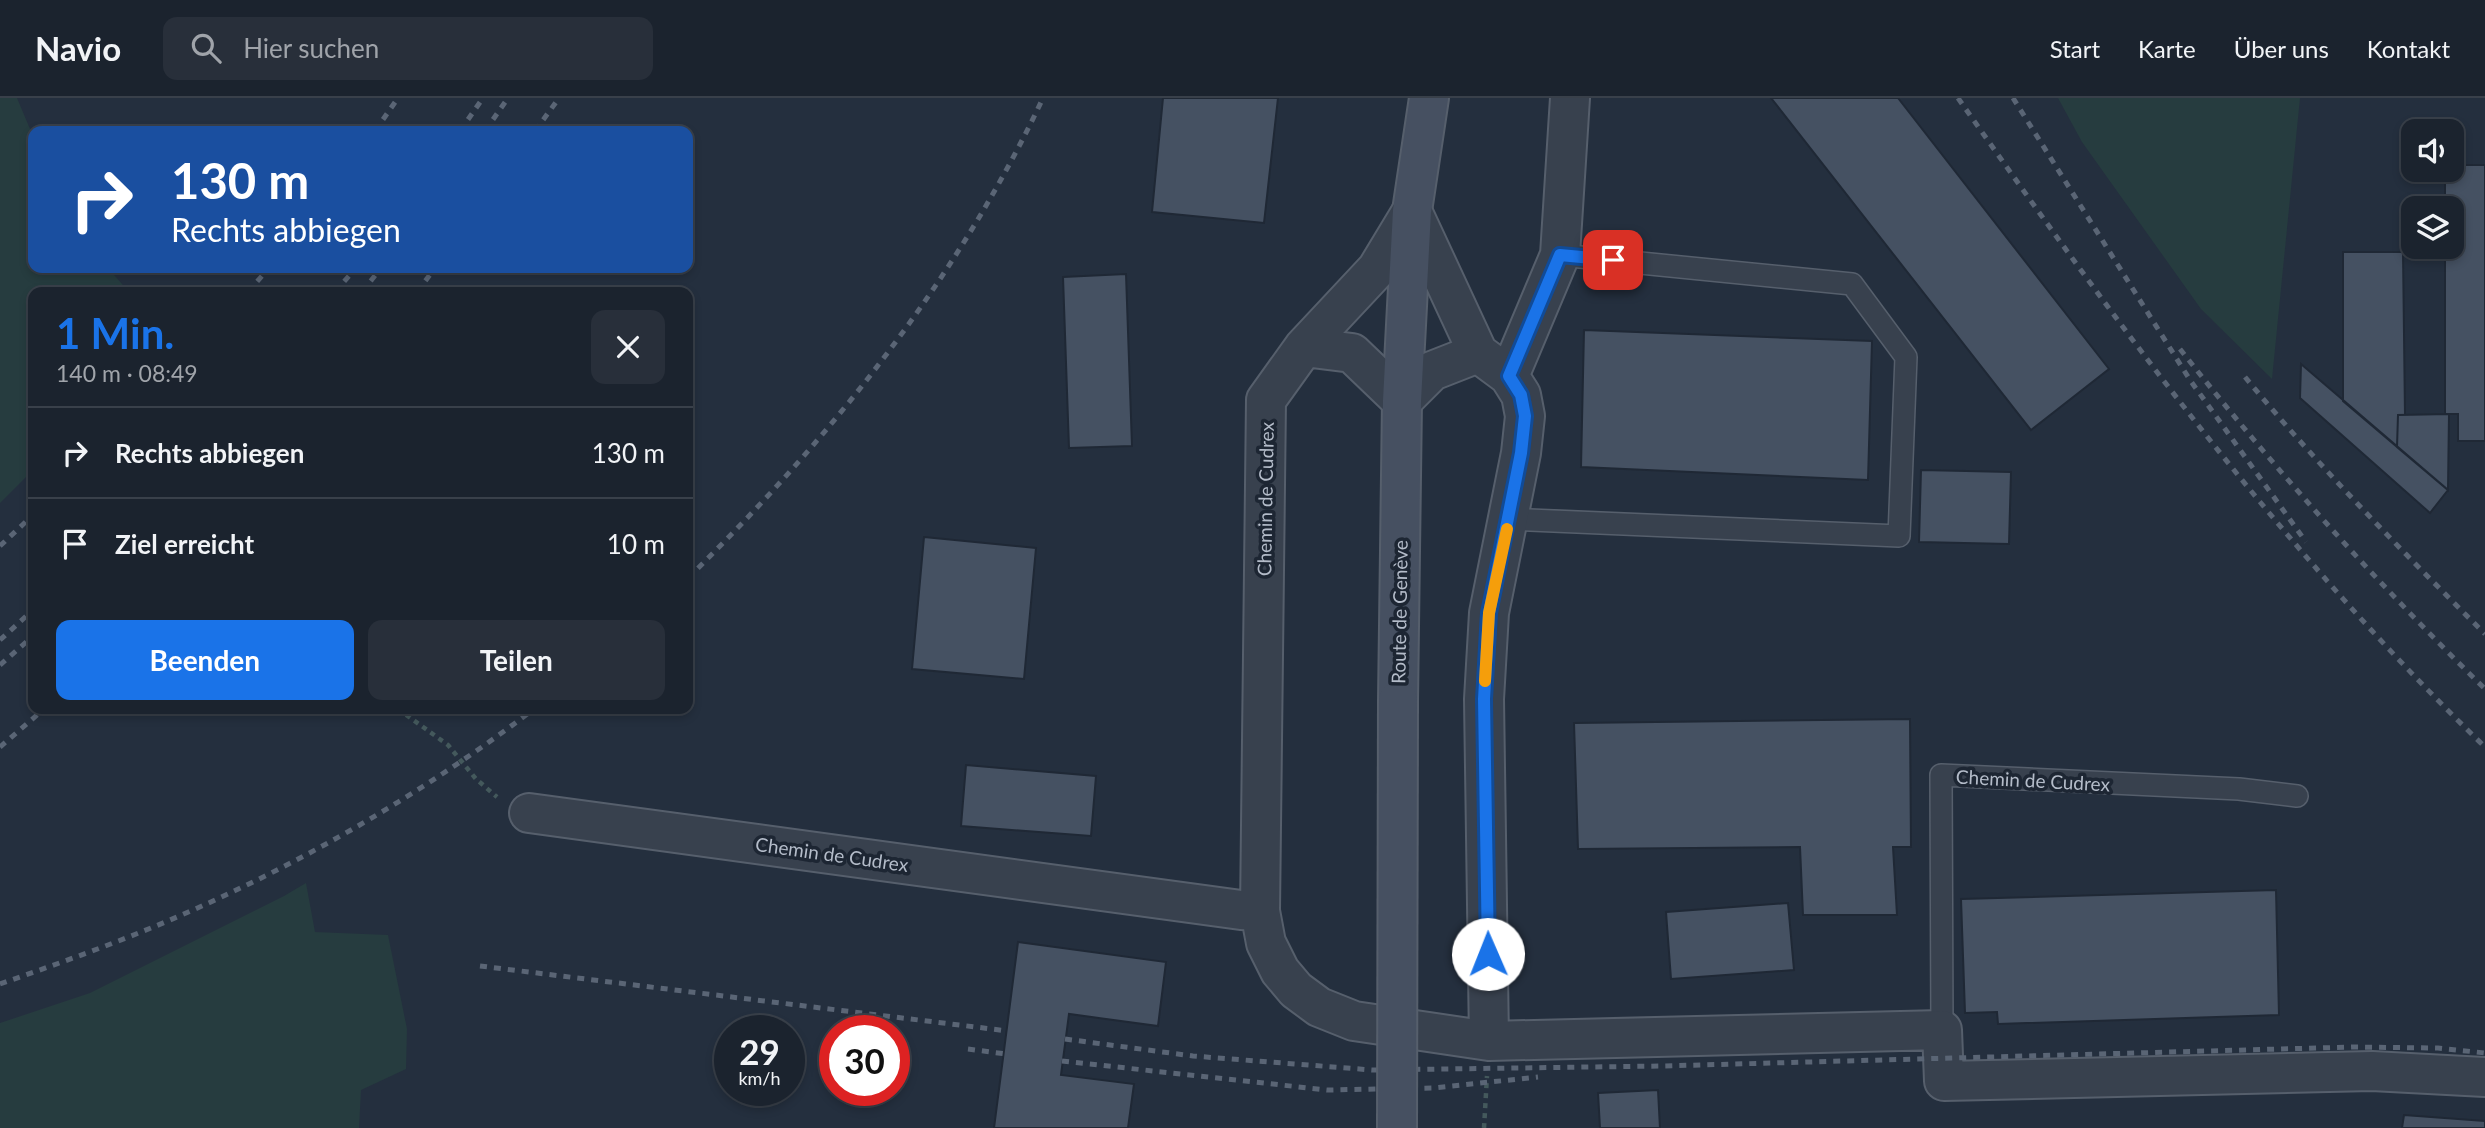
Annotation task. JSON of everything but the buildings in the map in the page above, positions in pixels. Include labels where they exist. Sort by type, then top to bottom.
[{"type":"main road","name":"Route de Genève","points":[[1397,1128],[1402,401],[1412,211],[1429,98]]},
{"type":"street","points":[[1509,376],[1560,255],[1570,98]]},
{"type":"street","name":"Chemin de Cudrex","points":[[1412,211],[1377,269],[1304,347],[1266,400],[1260,911],[1266,943],[1280,971],[1296,990],[1319,1007],[1354,1021],[1489,1041],[1942,1030],[1944,1081],[2372,1071],[2485,1077]]},
{"type":"street","points":[[1412,211],[1478,353],[1509,376],[1521,395],[1525,416],[1509,519],[1489,613],[1484,699],[1489,1041]]},
{"type":"street","points":[[1304,347],[1352,353],[1402,401],[1432,371],[1478,353]]},
{"type":"street","name":"Chemin de Cudrex","points":[[529,813],[1260,911]]},
{"type":"lane","points":[[1509,519],[1899,536],[1906,357],[1852,284],[1560,255]]},
{"type":"lane","name":"Chemin de Cudrex","points":[[1942,1030],[1941,775],[2239,789],[2297,796]]},
{"type":"path","points":[[405,714],[448,745],[476,779]]},
{"type":"path","points":[[1484,1128],[1489,1041]]},
{"type":"green space","points":[[0,98],[17,98],[29,126],[28,273],[112,273],[125,287],[28,287],[28,475],[0,503]]},
{"type":"green space","points":[[2058,98],[2300,98],[2272,379],[2201,309],[2082,142]]},
{"type":"green space","points":[[306,883],[315,932],[388,935],[407,1029],[406,1069],[361,1090],[359,1128],[0,1128],[0,1023],[90,993]]},
{"type":"railway","points":[[378,126],[398,98]]},
{"type":"railway","points":[[463,126],[483,98]]},
{"type":"railway","points":[[488,126],[508,98]]},
{"type":"railway","points":[[539,126],[559,98]]},
{"type":"railway","points":[[693,573],[792,470],[887,354],[931,293],[971,230],[1009,165],[1043,98]]},
{"type":"railway","points":[[1958,98],[2142,352],[2272,517],[2411,673],[2485,747]]},
{"type":"railway","points":[[2013,98],[2190,380],[2306,542]]},
{"type":"railway","points":[[252,287],[265,273]]},
{"type":"railway","points":[[339,287],[352,273]]},
{"type":"railway","points":[[366,287],[377,273]]},
{"type":"railway","points":[[421,287],[431,273]]},
{"type":"railway","points":[[2180,349],[2252,438],[2327,524],[2485,689]]},
{"type":"railway","points":[[2245,377],[2332,476],[2485,634]]},
{"type":"railway","points":[[0,546],[28,520]]},
{"type":"railway","points":[[0,640],[28,615]]},
{"type":"railway","points":[[0,665],[28,640]]},
{"type":"railway","points":[[0,747],[38,714]]},
{"type":"railway","points":[[0,984],[149,929],[266,876],[404,799],[527,714]]},
{"type":"railway","points":[[480,966],[1008,1031]]},
{"type":"railway","points":[[1065,1039],[1193,1056],[1372,1070],[1663,1066],[2353,1047],[2438,1048],[2485,1053]]},
{"type":"railway","points":[[968,1049],[1006,1054]]},
{"type":"railway","points":[[1062,1061],[1327,1090],[1433,1088],[1538,1077]]},
{"type":"slow traffic","points":[[1485,681],[1489,613],[1507,529]]},
{"type":"route","points":[[1488,954],[1484,699],[1489,613],[1509,519],[1525,416],[1521,395],[1509,376],[1560,255],[1613,260]]}]
